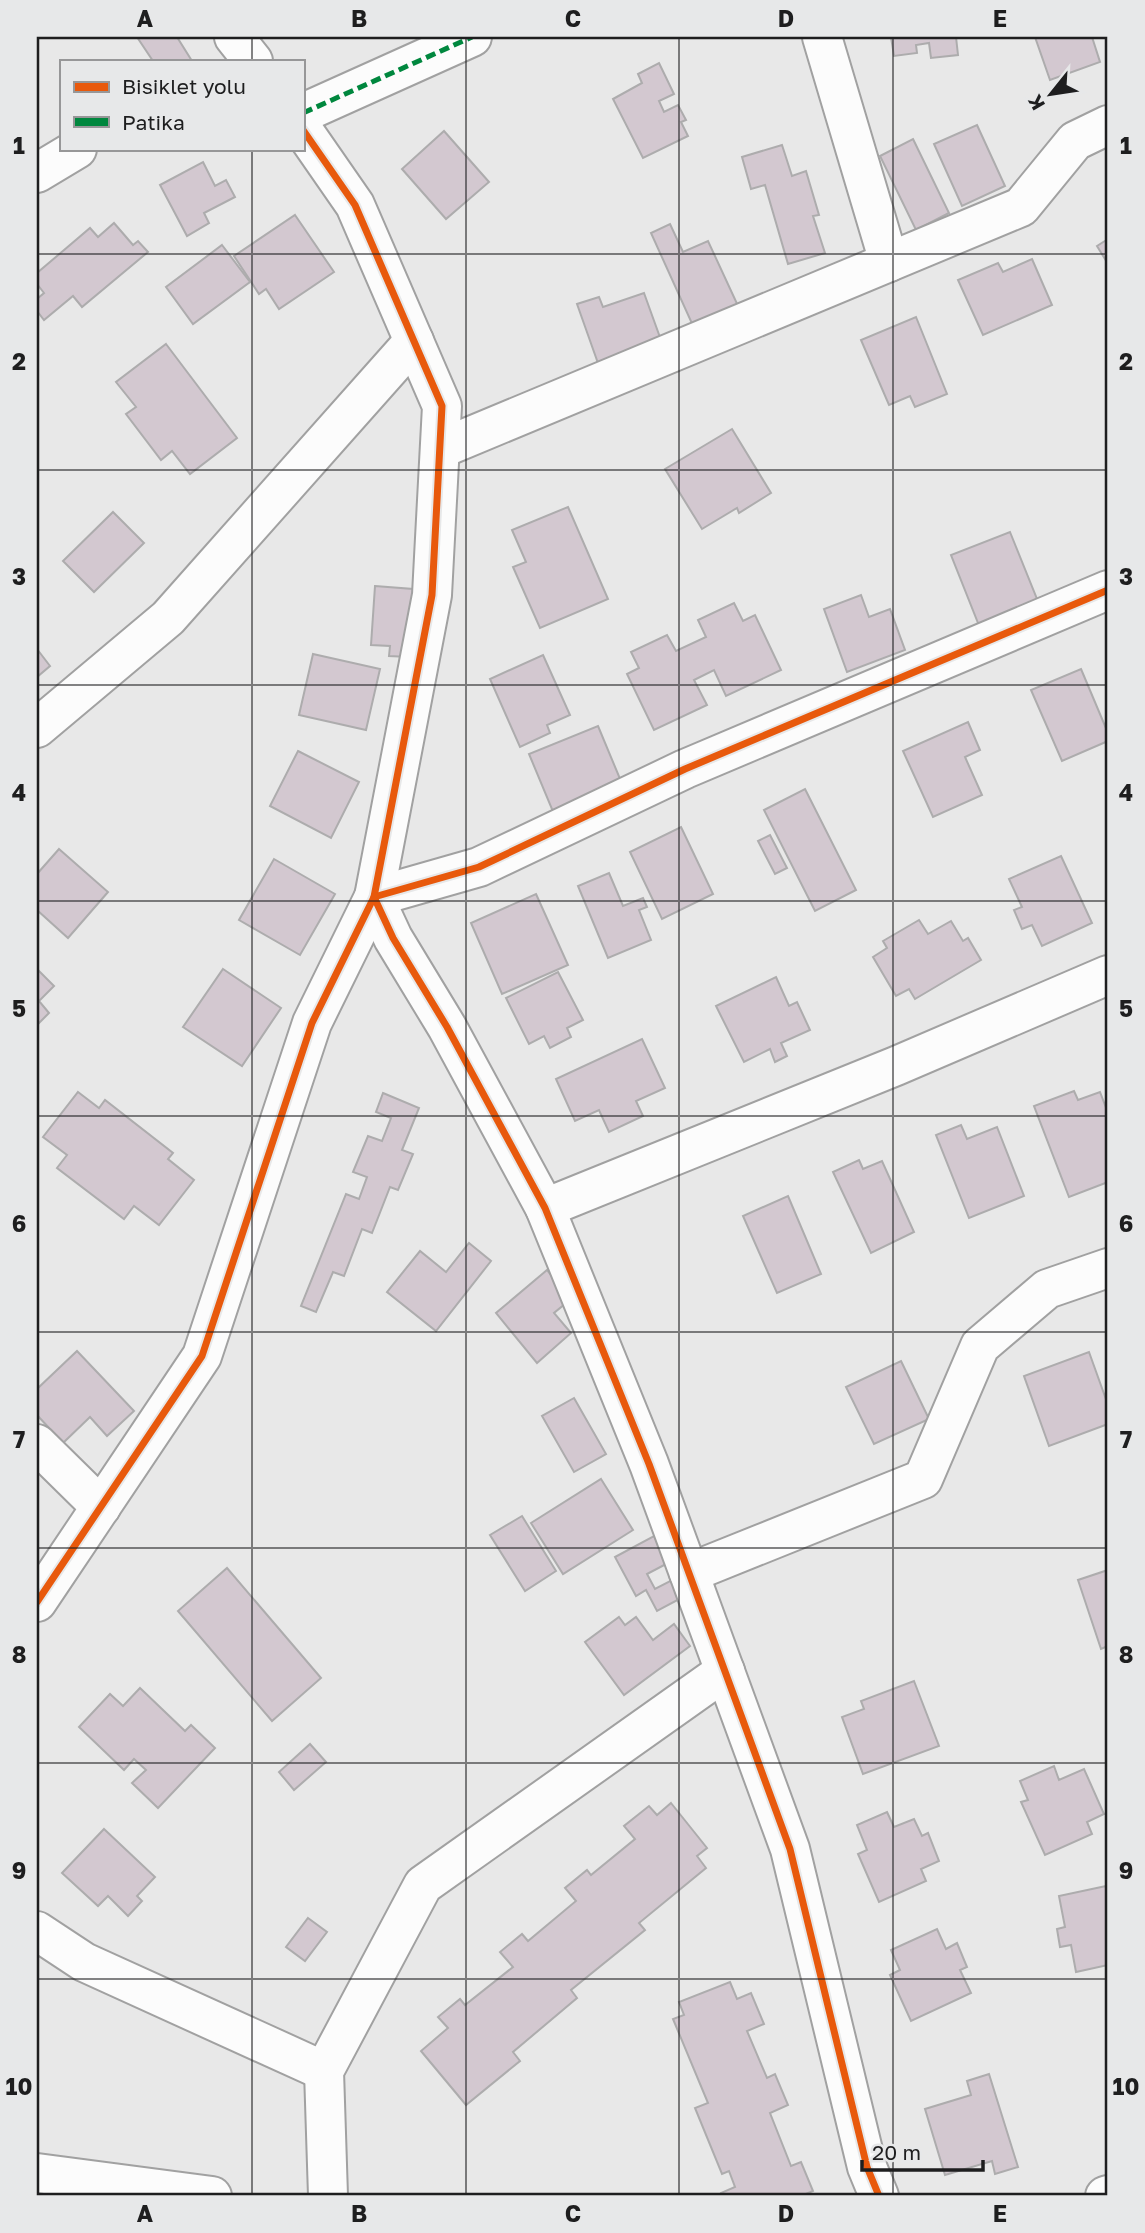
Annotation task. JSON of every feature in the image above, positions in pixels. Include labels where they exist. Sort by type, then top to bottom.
[{"type":"street","points":[[304,113],[472,37]]},
{"type":"street","points":[[822,37],[889,262]]},
{"type":"street","points":[[440,449],[1021,207],[1075,141],[1108,125]]},
{"type":"street","points":[[37,1602],[202,1356],[312,1023],[374,897],[432,595],[442,406],[355,205],[304,131]]},
{"type":"street","points":[[37,173],[75,150]]},
{"type":"street","points":[[37,728],[169,618],[414,341]]},
{"type":"street","points":[[374,897],[479,867],[685,769],[1108,590]]},
{"type":"street","points":[[374,897],[393,938],[447,1027],[545,1208],[644,1451],[790,1849],[867,2167],[879,2196]]},
{"type":"street","points":[[545,1208],[896,1066],[1108,975]]},
{"type":"street","points":[[689,1573],[923,1479],[980,1346],[1047,1289],[1108,1269]]},
{"type":"street","points":[[37,1444],[101,1507]]},
{"type":"street","points":[[328,2196],[324,2071],[423,1885],[725,1671]]},
{"type":"street","points":[[37,1931],[84,1962],[324,2071]]},
{"type":"street","points":[[37,2173],[212,2196]]},
{"type":"building","points":[[137,37],[177,37],[191,60],[152,60]]},
{"type":"building","points":[[891,37],[956,37],[958,55],[931,58],[929,43],[916,45],[917,53],[894,56]]},
{"type":"building","points":[[1035,37],[1092,37],[1100,62],[1050,80]]},
{"type":"building","points":[[659,63],[674,94],[659,101],[664,112],[678,105],[686,120],[681,122],[688,136],[643,158],[613,99],[642,83],[638,74]]},
{"type":"building","points":[[977,125],[1005,186],[962,206],[934,144]]},
{"type":"building","points":[[444,131],[489,182],[446,219],[402,169]]},
{"type":"building","points":[[913,139],[949,213],[916,230],[880,156]]},
{"type":"building","points":[[782,145],[792,176],[806,171],[819,215],[813,216],[825,253],[788,264],[765,185],[751,189],[742,157]]},
{"type":"building","points":[[203,162],[215,186],[226,180],[235,197],[204,213],[209,223],[187,236],[160,185]]},
{"type":"building","points":[[295,215],[334,272],[279,309],[266,289],[259,294],[234,256]]},
{"type":"building","points":[[114,223],[133,245],[138,241],[148,252],[82,307],[73,296],[44,320],[37,311],[37,299],[44,293],[37,284],[37,273],[90,228],[98,237]]},
{"type":"building","points":[[670,224],[683,252],[708,241],[739,308],[694,328],[651,233]]},
{"type":"building","points":[[1108,239],[1108,264],[1097,246]]},
{"type":"building","points":[[222,245],[250,282],[193,324],[166,287]]},
{"type":"building","points":[[1032,259],[1052,305],[983,335],[958,280],[998,263],[1003,272]]},
{"type":"building","points":[[644,293],[662,343],[599,366],[577,304],[599,297],[603,307]]},
{"type":"building","points":[[916,317],[947,394],[915,407],[910,396],[889,405],[861,340]]},
{"type":"building","points":[[166,344],[237,438],[190,474],[172,451],[161,460],[126,414],[136,407],[116,382]]},
{"type":"building","points":[[732,429],[771,493],[739,513],[737,508],[702,529],[665,469]]},
{"type":"building","points":[[568,507],[608,599],[540,628],[513,567],[526,562],[512,530]]},
{"type":"building","points":[[113,512],[144,543],[94,592],[63,561]]},
{"type":"building","points":[[1010,532],[1039,604],[980,628],[951,555]]},
{"type":"building","points":[[375,586],[413,589],[409,657],[389,656],[390,646],[371,645]]},
{"type":"building","points":[[861,595],[869,617],[890,609],[905,650],[847,672],[824,609]]},
{"type":"building","points":[[734,603],[743,621],[755,615],[781,670],[726,696],[714,670],[694,680],[707,705],[654,730],[627,674],[639,668],[631,652],[667,635],[676,651],[706,637],[698,620]]},
{"type":"building","points":[[37,649],[50,666],[37,677]]},
{"type":"building","points":[[313,654],[380,669],[366,730],[299,715]]},
{"type":"building","points":[[543,655],[570,715],[547,725],[550,733],[520,747],[490,679]]},
{"type":"building","points":[[1081,669],[1108,733],[1108,741],[1062,761],[1031,690]]},
{"type":"building","points":[[968,722],[980,750],[965,757],[982,795],[933,817],[903,751]]},
{"type":"building","points":[[598,726],[623,786],[554,814],[529,754]]},
{"type":"building","points":[[298,751],[359,782],[331,838],[270,806]]},
{"type":"building","points":[[805,789],[856,890],[815,911],[764,810]]},
{"type":"building","points":[[681,827],[713,894],[662,919],[630,852]]},
{"type":"building","points":[[770,835],[787,868],[775,874],[758,841]]},
{"type":"building","points":[[59,849],[108,892],[68,938],[37,910],[37,874]]},
{"type":"building","points":[[1061,856],[1092,923],[1042,946],[1032,925],[1022,929],[1014,910],[1022,907],[1009,879]]},
{"type":"building","points":[[274,859],[335,894],[300,955],[239,920]]},
{"type":"building","points":[[609,873],[623,906],[643,898],[647,907],[639,910],[651,940],[608,958],[578,886]]},
{"type":"building","points":[[536,894],[568,965],[502,994],[471,923]]},
{"type":"building","points":[[919,920],[928,934],[951,921],[963,941],[968,938],[981,960],[915,999],[909,989],[896,996],[873,957],[887,948],[883,941]]},
{"type":"building","points":[[37,969],[54,986],[39,1001],[49,1013],[37,1025]]},
{"type":"building","points":[[223,969],[281,1008],[242,1066],[183,1027]]},
{"type":"building","points":[[558,972],[583,1020],[567,1028],[571,1037],[550,1048],[544,1036],[529,1044],[506,998]]},
{"type":"building","points":[[776,977],[789,1006],[797,1002],[810,1030],[781,1043],[787,1056],[775,1062],[770,1049],[744,1062],[716,1006]]},
{"type":"building","points":[[642,1039],[665,1088],[636,1101],[643,1116],[609,1132],[599,1110],[575,1121],[556,1079]]},
{"type":"building","points":[[1074,1091],[1078,1100],[1100,1092],[1108,1113],[1108,1182],[1069,1197],[1034,1106]]},
{"type":"building","points":[[78,1092],[99,1108],[105,1100],[173,1153],[168,1159],[194,1180],[159,1225],[134,1206],[124,1219],[57,1168],[67,1155],[43,1137]]},
{"type":"building","points":[[383,1093],[419,1108],[402,1150],[413,1154],[398,1190],[390,1187],[372,1233],[362,1229],[344,1276],[333,1272],[316,1312],[301,1306],[346,1194],[359,1199],[367,1177],[353,1172],[368,1136],[382,1141],[391,1118],[376,1112]]},
{"type":"building","points":[[961,1125],[967,1139],[997,1127],[1024,1196],[969,1218],[936,1135]]},
{"type":"building","points":[[859,1160],[863,1169],[882,1161],[914,1232],[871,1253],[833,1172]]},
{"type":"building","points":[[788,1196],[821,1274],[777,1293],[743,1216]]},
{"type":"building","points":[[469,1243],[491,1261],[436,1331],[387,1292],[420,1251],[446,1272]]},
{"type":"building","points":[[547,1270],[571,1299],[554,1313],[571,1333],[537,1363],[496,1313]]},
{"type":"building","points":[[77,1351],[134,1411],[107,1436],[90,1417],[63,1443],[37,1415],[37,1389]]},
{"type":"building","points":[[1089,1352],[1108,1405],[1108,1424],[1049,1446],[1024,1376]]},
{"type":"building","points":[[901,1361],[929,1419],[874,1444],[846,1387]]},
{"type":"building","points":[[574,1398],[606,1454],[574,1472],[542,1416]]},
{"type":"building","points":[[601,1479],[633,1530],[563,1574],[531,1523]]},
{"type":"building","points":[[522,1516],[556,1571],[525,1591],[490,1535]]},
{"type":"building","points":[[654,1536],[668,1563],[647,1574],[655,1589],[676,1578],[685,1596],[657,1611],[646,1590],[636,1596],[615,1557]]},
{"type":"building","points":[[227,1568],[321,1678],[272,1721],[178,1611]]},
{"type":"building","points":[[1108,1570],[1108,1646],[1101,1649],[1078,1580]]},
{"type":"building","points":[[619,1617],[625,1625],[636,1617],[653,1640],[674,1624],[690,1646],[624,1695],[585,1642]]},
{"type":"building","points":[[914,1681],[939,1746],[863,1774],[842,1717],[864,1709],[861,1701]]},
{"type":"building","points":[[140,1688],[185,1731],[191,1725],[215,1748],[158,1808],[132,1783],[146,1770],[134,1759],[124,1770],[79,1727],[110,1694],[123,1706]]},
{"type":"building","points":[[310,1744],[326,1762],[294,1790],[279,1772]]},
{"type":"building","points":[[1054,1766],[1059,1780],[1084,1769],[1104,1814],[1087,1822],[1092,1834],[1045,1855],[1021,1802],[1028,1800],[1020,1781]]},
{"type":"building","points":[[671,1803],[707,1848],[697,1856],[706,1868],[639,1923],[645,1930],[571,1990],[577,1998],[513,2052],[520,2061],[466,2105],[421,2051],[448,2028],[438,2017],[460,1999],[465,2005],[513,1967],[500,1952],[522,1934],[528,1941],[576,1901],[565,1888],[587,1870],[591,1875],[635,1839],[624,1826],[649,1806],[657,1815]]},
{"type":"building","points":[[887,1812],[894,1827],[914,1819],[922,1836],[928,1833],[939,1861],[921,1869],[926,1881],[879,1902],[858,1854],[867,1850],[857,1825]]},
{"type":"building","points":[[104,1829],[155,1877],[137,1896],[142,1901],[128,1916],[108,1896],[98,1906],[62,1873]]},
{"type":"building","points":[[1106,1886],[1108,1965],[1076,1972],[1071,1945],[1060,1947],[1057,1929],[1065,1927],[1059,1896]]},
{"type":"building","points":[[308,1918],[327,1932],[305,1961],[286,1947]]},
{"type":"building","points":[[937,1929],[946,1949],[957,1943],[967,1967],[960,1970],[971,1993],[911,2021],[890,1975],[900,1970],[891,1950]]},
{"type":"building","points":[[730,1982],[737,1999],[751,1993],[764,2024],[747,2031],[767,2078],[775,2074],[788,2105],[770,2113],[791,2166],[801,2162],[813,2191],[801,2196],[722,2196],[721,2193],[735,2187],[729,2171],[722,2174],[695,2108],[708,2103],[673,2019],[684,2015],[679,2002]]},
{"type":"building","points":[[989,2074],[1018,2167],[995,2174],[992,2161],[945,2175],[925,2109],[971,2095],[967,2081]]},
{"type":"marked path","points":[[304,113],[472,37]]},
{"type":"cycle path","points":[[304,131],[355,205],[442,406],[432,595],[374,897],[393,938],[447,1027],[545,1208],[649,1464],[790,1849],[867,2167],[879,2196]]},
{"type":"cycle path","points":[[37,1602],[202,1356],[312,1023],[374,897],[479,867],[685,769],[1108,590]]}]
